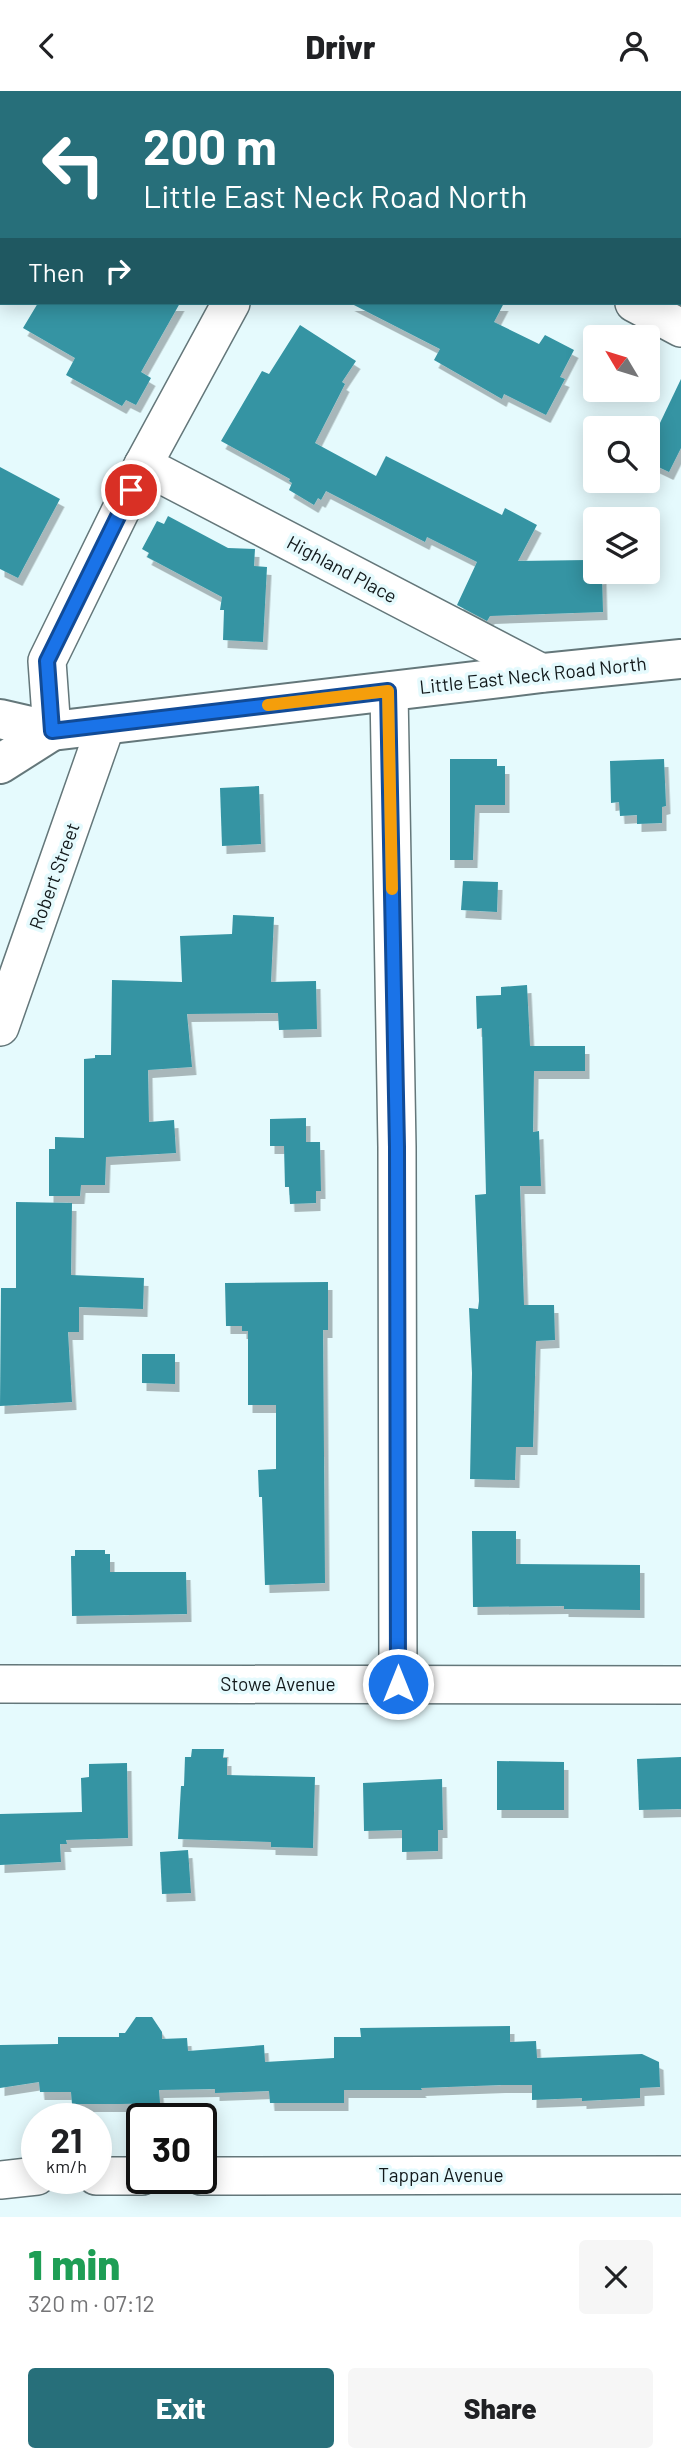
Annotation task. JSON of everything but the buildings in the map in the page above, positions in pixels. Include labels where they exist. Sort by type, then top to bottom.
[{"type":"main road","name":"Little East Neck Road North","points":[[0,719],[52,731],[681,659]]},
{"type":"main road","name":"Little East Neck Road North","points":[[0,764],[52,731]]},
{"type":"street","points":[[52,731],[47,661],[143,465],[229,305]]},
{"type":"street","points":[[638,305],[681,328]]},
{"type":"street","name":"Highland Place","points":[[143,465],[542,673]]},
{"type":"street","points":[[388,691],[397,1161],[398,1684]]},
{"type":"street","name":"Robert Street","points":[[0,1027],[106,725]]},
{"type":"street","name":"Stowe Avenue","points":[[0,1684],[681,1685]]},
{"type":"street","name":"Tappan Avenue","points":[[217,2176],[681,2175]]},
{"type":"street","points":[[0,2180],[21,2178]]},
{"type":"slow traffic","points":[[268,705],[388,691],[392,889]]},
{"type":"route","points":[[131,490],[47,661],[52,731],[388,691],[397,1147],[398,1684]]}]
